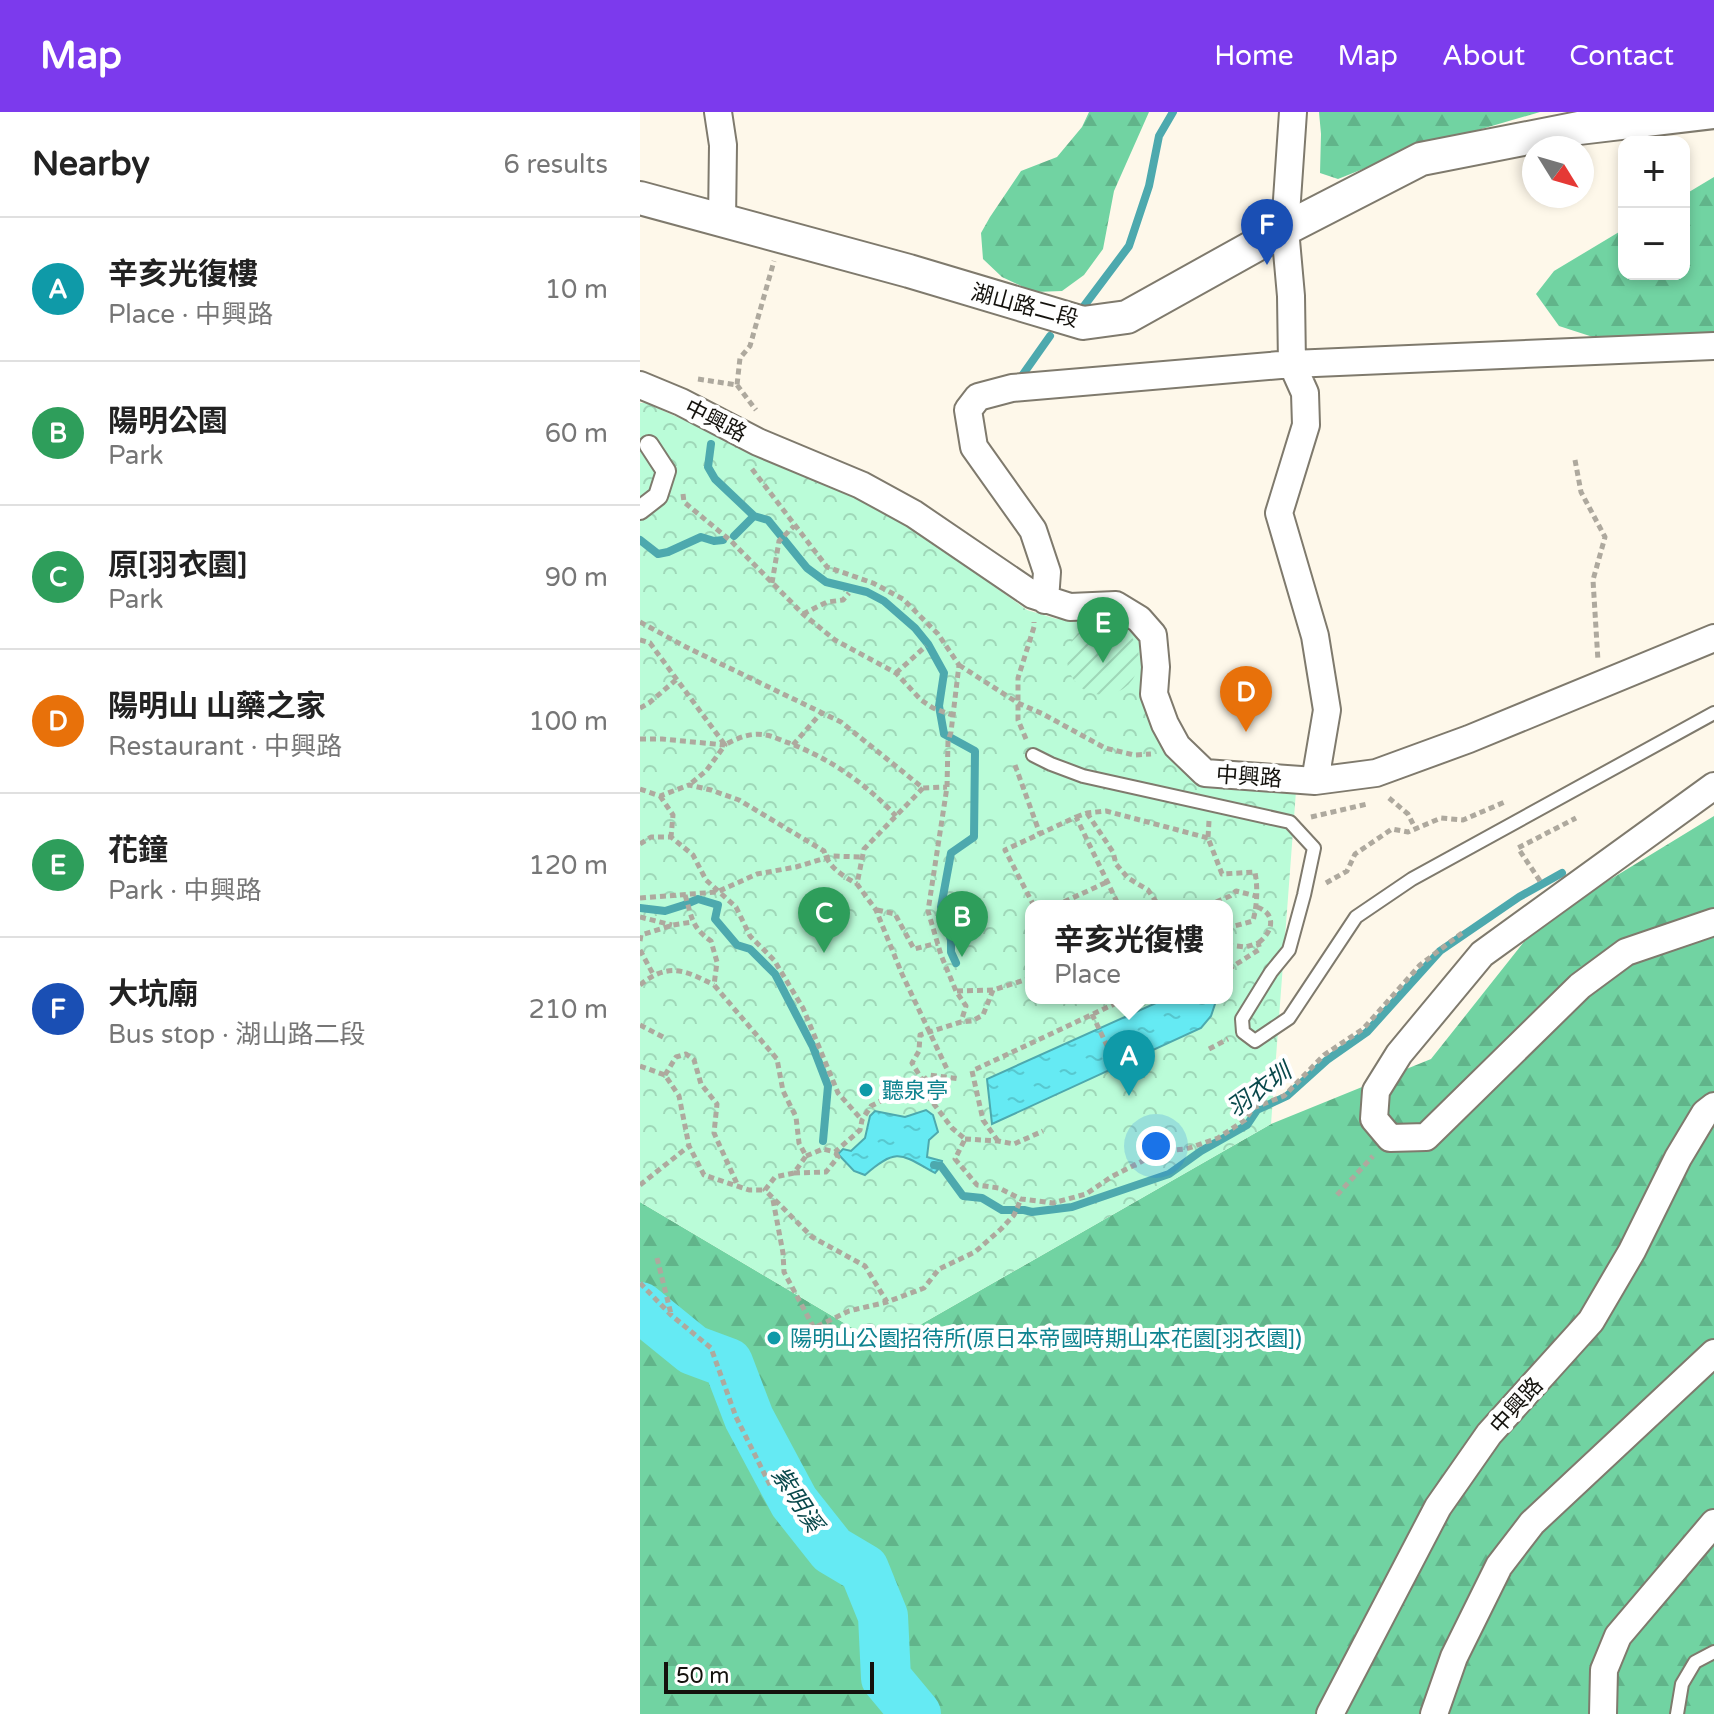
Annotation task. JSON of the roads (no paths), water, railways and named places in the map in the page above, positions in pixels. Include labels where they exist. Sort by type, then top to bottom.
[{"type":"street","points":[[718,112],[723,145],[722,221]]},
{"type":"street","points":[[1293,112],[1285,229],[1291,296],[1292,364],[1305,393],[1306,425],[1279,513],[1315,636],[1327,710],[1315,781]]},
{"type":"street","name":"湖山路二段","points":[[640,198],[909,271],[1083,323],[1127,317],[1285,229],[1421,159],[1579,128],[1714,112]]},
{"type":"street","points":[[1039,606],[1047,572],[1033,530],[974,447],[968,410],[978,397],[1012,388],[1292,364],[1714,346]]},
{"type":"street","name":"中興路","points":[[640,385],[681,402],[758,442],[861,485],[914,514],[1033,595],[1039,606],[1116,605],[1139,619],[1153,635],[1156,667],[1154,694],[1165,724],[1177,746],[1205,773],[1315,781],[1376,773],[1469,739],[1714,638]]},
{"type":"street","points":[[640,510],[658,496],[666,471],[649,445]]},
{"type":"street","points":[[1714,786],[1482,954],[1399,1054],[1376,1091],[1374,1119],[1390,1138],[1426,1137],[1580,986],[1626,952],[1714,922]]},
{"type":"street","name":"中興路","points":[[1330,1714],[1438,1507],[1489,1434],[1591,1321],[1632,1251],[1678,1158],[1705,1113],[1714,1106]]},
{"type":"street","points":[[1434,1714],[1454,1657],[1499,1566],[1532,1523],[1714,1353]]},
{"type":"street","points":[[1603,1714],[1604,1670],[1618,1636],[1714,1523]]},
{"type":"lane","points":[[1033,755],[1083,776],[1290,822],[1314,848],[1289,950],[1271,972],[1242,1019],[1243,1032],[1255,1041],[1289,1018],[1356,917],[1412,879],[1714,713]]},
{"type":"lane","points":[[1677,1714],[1682,1684],[1695,1662],[1714,1652]]},
{"type":"water","points":[[1154,1004],[1215,1004],[1211,1016],[1201,1028],[992,1124],[987,1079]]},
{"type":"water","points":[[926,1110],[933,1115],[938,1132],[929,1140],[927,1157],[942,1161],[935,1173],[899,1156],[885,1160],[865,1175],[854,1171],[838,1154],[843,1149],[851,1151],[865,1138],[870,1116],[875,1111],[905,1117]]},
{"type":"waterway","points":[[1084,306],[1129,246],[1149,186],[1159,136],[1173,112]]},
{"type":"waterway","points":[[1019,380],[1050,336]]},
{"type":"waterway","points":[[711,444],[708,467],[715,479],[754,516],[768,520],[807,568],[826,582],[867,592],[884,601],[915,628],[944,673],[939,706],[944,734],[975,751],[974,837],[951,853],[941,907],[956,963]]},
{"type":"waterway","points":[[734,536],[754,516]]},
{"type":"waterway","points":[[640,540],[658,554],[701,537],[723,540]]},
{"type":"waterway","name":"羽衣圳","points":[[934,1165],[941,1166],[963,1196],[982,1198],[1002,1210],[1032,1212],[1072,1207],[1169,1174],[1201,1151],[1247,1125],[1257,1110],[1287,1096],[1327,1060],[1367,1032],[1440,951],[1519,897],[1562,873]]},
{"type":"waterway","points":[[640,908],[665,911],[698,899],[718,905],[715,919],[737,945],[750,949],[775,974],[813,1047],[828,1086],[823,1141]]},
{"type":"waterway","name":"紫明溪","points":[[640,1307],[693,1350],[728,1363],[749,1418],[794,1502],[832,1550],[864,1569],[883,1616],[886,1678],[916,1714]]},
{"type":"place","name":"大坑廟","points":[[1267,265]]},
{"type":"place","name":"花鐘","points":[[1103,663]]},
{"type":"place","name":"陽明山 山藥之家","points":[[1246,732]]},
{"type":"place","name":"原[羽衣園]","points":[[824,953]]},
{"type":"place","name":"陽明公園","points":[[962,957]]},
{"type":"place","name":"聽泉亭","points":[[866,1090]]},
{"type":"place","name":"辛亥光復樓","points":[[1129,1096]]},
{"type":"place","name":"陽明山公園招待所(原日本帝國時期山本花園[羽衣園])","points":[[774,1338]]}]
